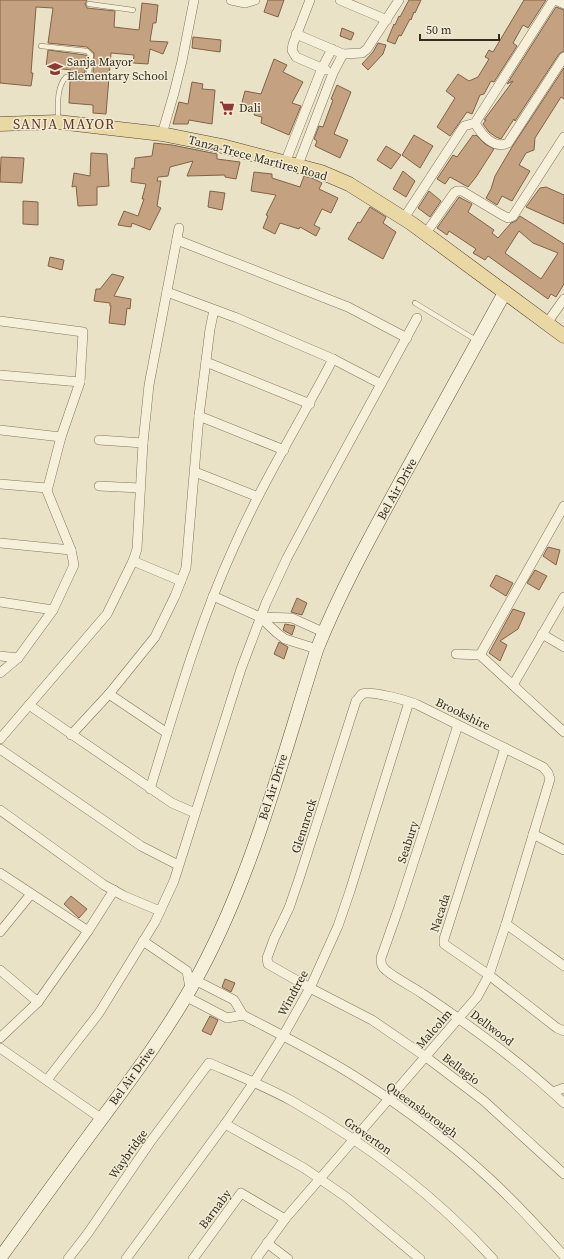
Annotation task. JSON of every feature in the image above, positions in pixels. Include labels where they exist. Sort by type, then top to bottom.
[{"type":"main road","name":"Tanza-Trece Martires Road","points":[[0,124],[58,122],[162,134],[222,146],[321,172],[349,184],[404,218],[564,336]]},
{"type":"street","points":[[162,134],[182,61],[194,0]]},
{"type":"street","points":[[231,0],[245,3],[255,0]]},
{"type":"street","points":[[310,0],[296,34],[292,50],[296,57],[333,73]]},
{"type":"street","points":[[340,0],[387,20]]},
{"type":"street","points":[[296,34],[343,54],[357,54],[367,49],[399,0]]},
{"type":"street","points":[[404,218],[464,126],[475,124],[552,2],[555,0],[564,4]]},
{"type":"street","points":[[292,164],[322,68],[332,49]]},
{"type":"street","points":[[292,164],[343,54]]},
{"type":"street","points":[[475,124],[480,133],[493,143],[504,146],[508,143],[564,57]]},
{"type":"street","points":[[426,233],[454,193],[457,191],[462,191],[508,218],[513,216],[564,137]]},
{"type":"street","points":[[0,739],[107,614],[133,561],[137,549],[143,443],[149,385],[179,228]]},
{"type":"street","points":[[177,240],[348,307],[407,338]]},
{"type":"street","points":[[167,292],[237,318],[333,359],[381,384]]},
{"type":"street","name":"Bel Air Drive","points":[[0,1258],[174,1017],[224,923],[248,865],[316,649],[347,581],[381,516],[505,292]]},
{"type":"street","points":[[547,323],[564,299]]},
{"type":"street","points":[[71,735],[109,694],[155,637],[186,568],[199,416],[210,329],[214,310]]},
{"type":"street","points":[[47,1080],[99,1013],[155,922],[174,881],[260,617],[287,558],[417,318]]},
{"type":"street","points":[[0,321],[83,332],[80,382],[61,437],[46,491],[71,550],[74,565],[54,610],[18,658],[0,673]]},
{"type":"street","points":[[150,789],[202,624],[213,596],[258,497],[310,404],[333,359]]},
{"type":"street","points":[[206,362],[310,404]]},
{"type":"street","points":[[0,376],[80,382]]},
{"type":"street","points":[[199,416],[284,450]]},
{"type":"street","points":[[0,430],[61,437]]},
{"type":"street","points":[[100,440],[143,443]]},
{"type":"street","points":[[195,472],[258,497]]},
{"type":"street","points":[[0,484],[47,488]]},
{"type":"street","points":[[99,486],[140,488]]},
{"type":"street","points":[[480,655],[564,506]]},
{"type":"street","points":[[0,543],[71,550]]},
{"type":"street","points":[[133,561],[181,581]]},
{"type":"street","points":[[213,596],[260,617],[277,633],[286,639],[316,649]]},
{"type":"street","points":[[513,685],[564,597]]},
{"type":"street","points":[[0,602],[54,610]]},
{"type":"street","points":[[260,617],[292,618],[324,632]]},
{"type":"street","points":[[542,634],[564,647]]},
{"type":"street","points":[[456,654],[480,655],[564,732]]},
{"type":"street","points":[[0,656],[18,658]]},
{"type":"street","name":"Brookshire","points":[[362,695],[369,693],[409,702],[543,767],[548,773]]},
{"type":"street","points":[[109,694],[167,733]]},
{"type":"street","name":"Glennrock","points":[[268,964],[267,958],[274,939],[289,908],[298,883],[356,701],[362,695]]},
{"type":"street","name":"Windtree","points":[[126,1259],[226,1124],[283,1036],[310,988],[338,926],[409,702]]},
{"type":"street","points":[[29,705],[150,789],[172,803],[195,813]]},
{"type":"street","name":"Seabury","points":[[382,966],[381,958],[458,725]]},
{"type":"street","name":"Nacada","points":[[505,748],[444,939],[444,944],[489,975],[557,1028],[564,1031]]},
{"type":"street","points":[[0,749],[141,846],[178,865]]},
{"type":"street","name":"Malcolm","points":[[256,1259],[285,1219],[318,1179],[354,1140],[477,997],[489,975],[506,924],[550,779],[548,773]]},
{"type":"street","points":[[1,813],[104,885],[124,896],[160,911]]},
{"type":"street","points":[[533,834],[564,850]]},
{"type":"street","points":[[0,873],[88,931]]},
{"type":"street","points":[[0,1038],[38,1002],[88,931],[114,890]]},
{"type":"street","points":[[0,932],[31,894]]},
{"type":"street","points":[[506,924],[564,966]]},
{"type":"street","points":[[143,941],[187,971],[190,988],[226,1018],[242,1015],[234,1000],[190,988]]},
{"type":"street","name":"Bellagio","points":[[268,964],[310,988],[372,1020],[426,1057],[484,1101],[564,1174]]},
{"type":"street","name":"Dellwood","points":[[382,966],[386,971],[410,985],[459,1018],[516,1062],[553,1092],[564,1103]]},
{"type":"street","points":[[0,970],[38,1002]]},
{"type":"street","name":"Queensborough","points":[[242,1015],[319,1055],[361,1080],[435,1133],[489,1178],[536,1225],[564,1256]]},
{"type":"street","points":[[0,1048],[102,1118]]},
{"type":"street","name":"Groverton","points":[[209,1063],[254,1082],[291,1101],[354,1140],[411,1182],[444,1211],[493,1259]]},
{"type":"street","name":"Waybridge","points":[[68,1259],[151,1141],[209,1063]]},
{"type":"street","points":[[553,1092],[564,1088]]},
{"type":"street","points":[[226,1124],[304,1168],[346,1197],[420,1259]]},
{"type":"street","name":"Barnaby","points":[[193,1259],[241,1193],[285,1219]]},
{"type":"street","points":[[267,1243],[288,1259]]},
{"type":"lane","points":[[114,7],[115,0]]},
{"type":"lane","points":[[89,4],[133,10]]},
{"type":"lane","points":[[41,46],[87,52],[90,55],[89,74],[86,77],[66,77],[63,80],[59,100],[58,122]]},
{"type":"lane","points":[[415,303],[478,341]]},
{"type":"building","points":[[0,0],[87,0],[85,4],[87,8],[115,11],[114,27],[139,30],[142,3],[158,5],[156,23],[153,23],[150,41],[168,42],[163,54],[150,49],[148,64],[133,63],[134,55],[111,53],[106,114],[93,113],[93,105],[69,103],[70,81],[86,81],[89,79],[93,73],[94,53],[87,47],[48,43],[53,8],[36,7],[31,86],[0,83]]},
{"type":"building","points":[[268,0],[284,0],[278,17],[264,12]]},
{"type":"building","points":[[409,0],[421,0],[411,20],[410,19],[401,36],[399,35],[395,44],[387,41],[394,24],[395,25]]},
{"type":"building","points":[[524,0],[546,0],[528,28],[523,25],[513,43],[517,46],[494,82],[491,81],[484,94],[480,95],[472,114],[467,112],[450,136],[437,127],[455,98],[446,91],[458,74],[469,81],[478,77],[489,59],[485,57],[489,50],[493,52]]},
{"type":"building","points":[[556,7],[564,10],[564,51],[559,54],[515,121],[514,119],[501,139],[496,137],[489,132],[483,124],[486,120],[484,120],[513,81],[507,84]]},
{"type":"building","points":[[342,28],[354,33],[351,40],[340,36]]},
{"type":"building","points":[[193,37],[221,40],[220,52],[192,48]]},
{"type":"building","points":[[378,43],[386,45],[383,54],[368,70],[362,64],[373,52]]},
{"type":"building","points":[[48,50],[87,56],[85,72],[71,73],[71,70],[46,67]]},
{"type":"building","points":[[274,59],[287,65],[283,72],[303,82],[292,103],[301,106],[289,135],[261,123],[262,117],[254,115],[256,110],[242,102],[245,91],[261,94]]},
{"type":"building","points":[[564,68],[564,99],[561,97],[535,138],[534,150],[526,153],[519,165],[530,171],[512,201],[502,196],[497,205],[486,198],[491,189],[495,176],[512,147]]},
{"type":"building","points":[[192,82],[203,84],[202,89],[215,90],[212,124],[189,120],[188,124],[173,124],[179,102],[188,104]]},
{"type":"building","points":[[337,85],[351,92],[334,134],[348,140],[340,158],[315,146],[317,141],[314,139],[319,126],[323,127],[333,100],[331,99]]},
{"type":"building","points":[[414,135],[433,146],[420,168],[402,155]]},
{"type":"building","points":[[473,135],[476,135],[485,144],[494,149],[468,187],[450,177],[445,184],[437,179],[453,155],[457,157]]},
{"type":"building","points":[[154,143],[217,154],[217,159],[240,162],[236,179],[225,177],[225,175],[187,176],[193,161],[170,167],[168,176],[158,177],[157,181],[161,181],[157,206],[161,208],[150,230],[132,223],[131,227],[118,225],[124,211],[138,216],[144,199],[142,199],[146,184],[131,182],[132,168],[134,169],[135,158],[152,156]]},
{"type":"building","points":[[386,146],[401,155],[391,169],[377,160]]},
{"type":"building","points":[[91,153],[107,154],[109,186],[97,187],[97,205],[78,206],[76,186],[72,187],[74,173],[90,176]]},
{"type":"building","points":[[1,157],[24,158],[22,183],[0,182]]},
{"type":"building","points":[[403,171],[415,181],[406,197],[393,189]]},
{"type":"building","points":[[254,172],[272,174],[272,178],[300,187],[304,176],[312,178],[322,183],[319,189],[338,198],[331,213],[322,209],[314,225],[320,228],[316,236],[300,227],[299,229],[280,223],[275,234],[263,228],[268,216],[266,215],[276,195],[251,191]]},
{"type":"building","points":[[546,187],[564,195],[564,224],[526,207],[540,188]]},
{"type":"building","points":[[210,191],[225,193],[222,210],[208,207]]},
{"type":"building","points":[[429,191],[441,201],[430,217],[418,208]]},
{"type":"building","points":[[459,197],[472,204],[468,212],[494,230],[492,233],[498,238],[511,223],[516,221],[520,216],[564,244],[564,284],[556,297],[551,294],[548,299],[488,256],[485,260],[473,253],[476,249],[449,231],[447,235],[437,228]],"holes":[[[519,231],[533,243],[558,253],[541,279],[505,253]]]},
{"type":"building","points":[[23,201],[38,202],[38,225],[23,224]]},
{"type":"building","points":[[370,207],[386,217],[383,223],[396,232],[383,259],[348,239],[358,222],[360,223]]},
{"type":"building","points":[[50,257],[64,260],[62,270],[48,266]]},
{"type":"building","points":[[112,274],[124,277],[114,296],[131,299],[130,309],[127,308],[125,325],[109,323],[110,303],[94,301],[96,289],[100,289]]},
{"type":"building","points":[[548,547],[560,550],[556,565],[543,556]]},
{"type":"building","points":[[535,570],[547,576],[539,590],[527,583]]},
{"type":"building","points":[[496,575],[513,583],[506,596],[490,586]]},
{"type":"building","points":[[297,598],[307,603],[302,615],[291,612]]},
{"type":"building","points":[[513,609],[525,613],[518,629],[500,641],[507,645],[500,661],[489,653]]},
{"type":"building","points":[[285,624],[295,626],[292,635],[283,630]]},
{"type":"building","points":[[279,642],[288,647],[284,659],[274,654]]},
{"type":"building","points":[[71,896],[87,909],[79,918],[64,904]]},
{"type":"building","points":[[225,979],[235,983],[231,992],[222,987]]},
{"type":"building","points":[[210,1016],[218,1020],[211,1035],[202,1031]]},
{"type":"place","name":"Sanja Mayor Elementary School","points":[[55,69]]},
{"type":"place","name":"Dali","points":[[227,108]]},
{"type":"district","name":"SANJA MAYOR","points":[[64,124]]}]
